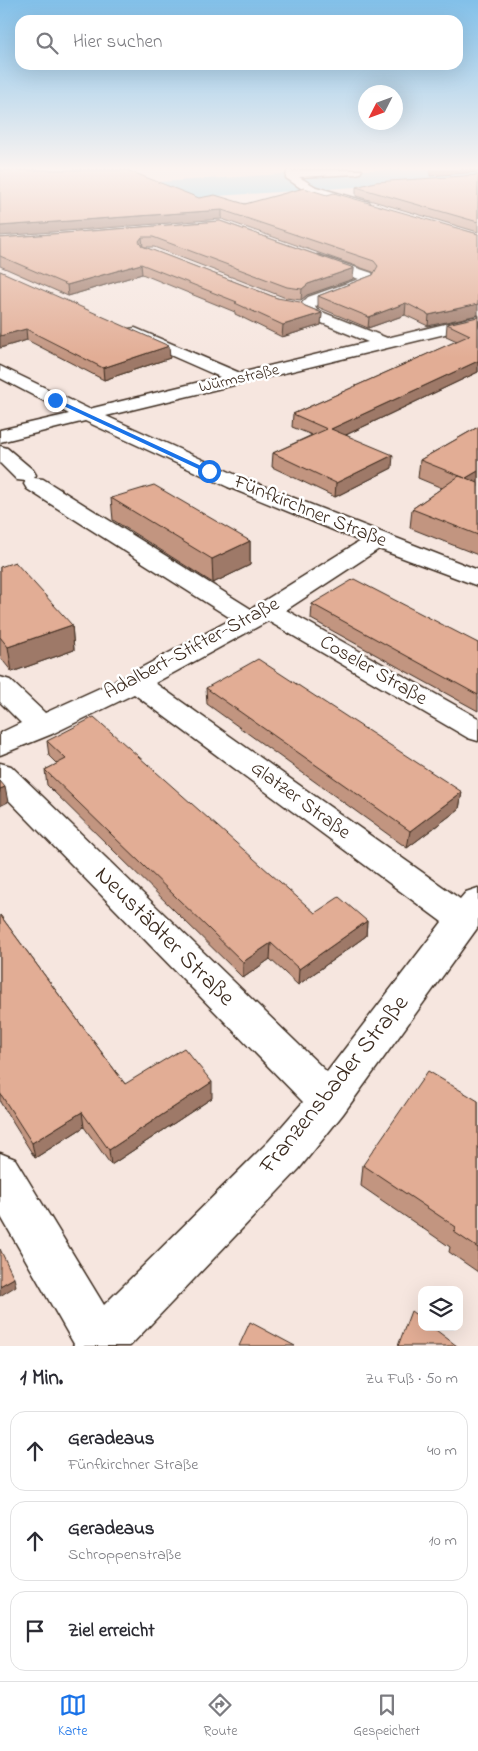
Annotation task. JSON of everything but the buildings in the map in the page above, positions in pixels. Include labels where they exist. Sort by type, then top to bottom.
[{"type":"street","points":[[303,254],[367,276],[367,281],[299,306],[311,314],[387,344]]},
{"type":"street","name":"Würmstraße","points":[[0,436],[478,321]]},
{"type":"street","points":[[123,327],[239,379]]},
{"type":"street","name":"Fünfkirchner Straße","points":[[0,371],[88,415],[209,471],[478,579]]},
{"type":"street","name":"Coseler Straße","points":[[0,452],[30,479],[260,615],[478,731]]},
{"type":"street","name":"Adalbert-Stifter-Straße","points":[[0,745],[136,682],[260,615],[377,540]]},
{"type":"street","name":"Glatzer Straße","points":[[136,682],[470,910]]},
{"type":"street","points":[[0,686],[42,727]]},
{"type":"street","name":"Neustädter Straße","points":[[0,773],[328,1101]]},
{"type":"street","name":"Franzensbader Straße","points":[[99,1345],[284,1155],[328,1101],[470,910]]},
{"type":"street","points":[[0,1174],[99,1345]]},
{"type":"route","points":[[55,400],[209,471]]}]
